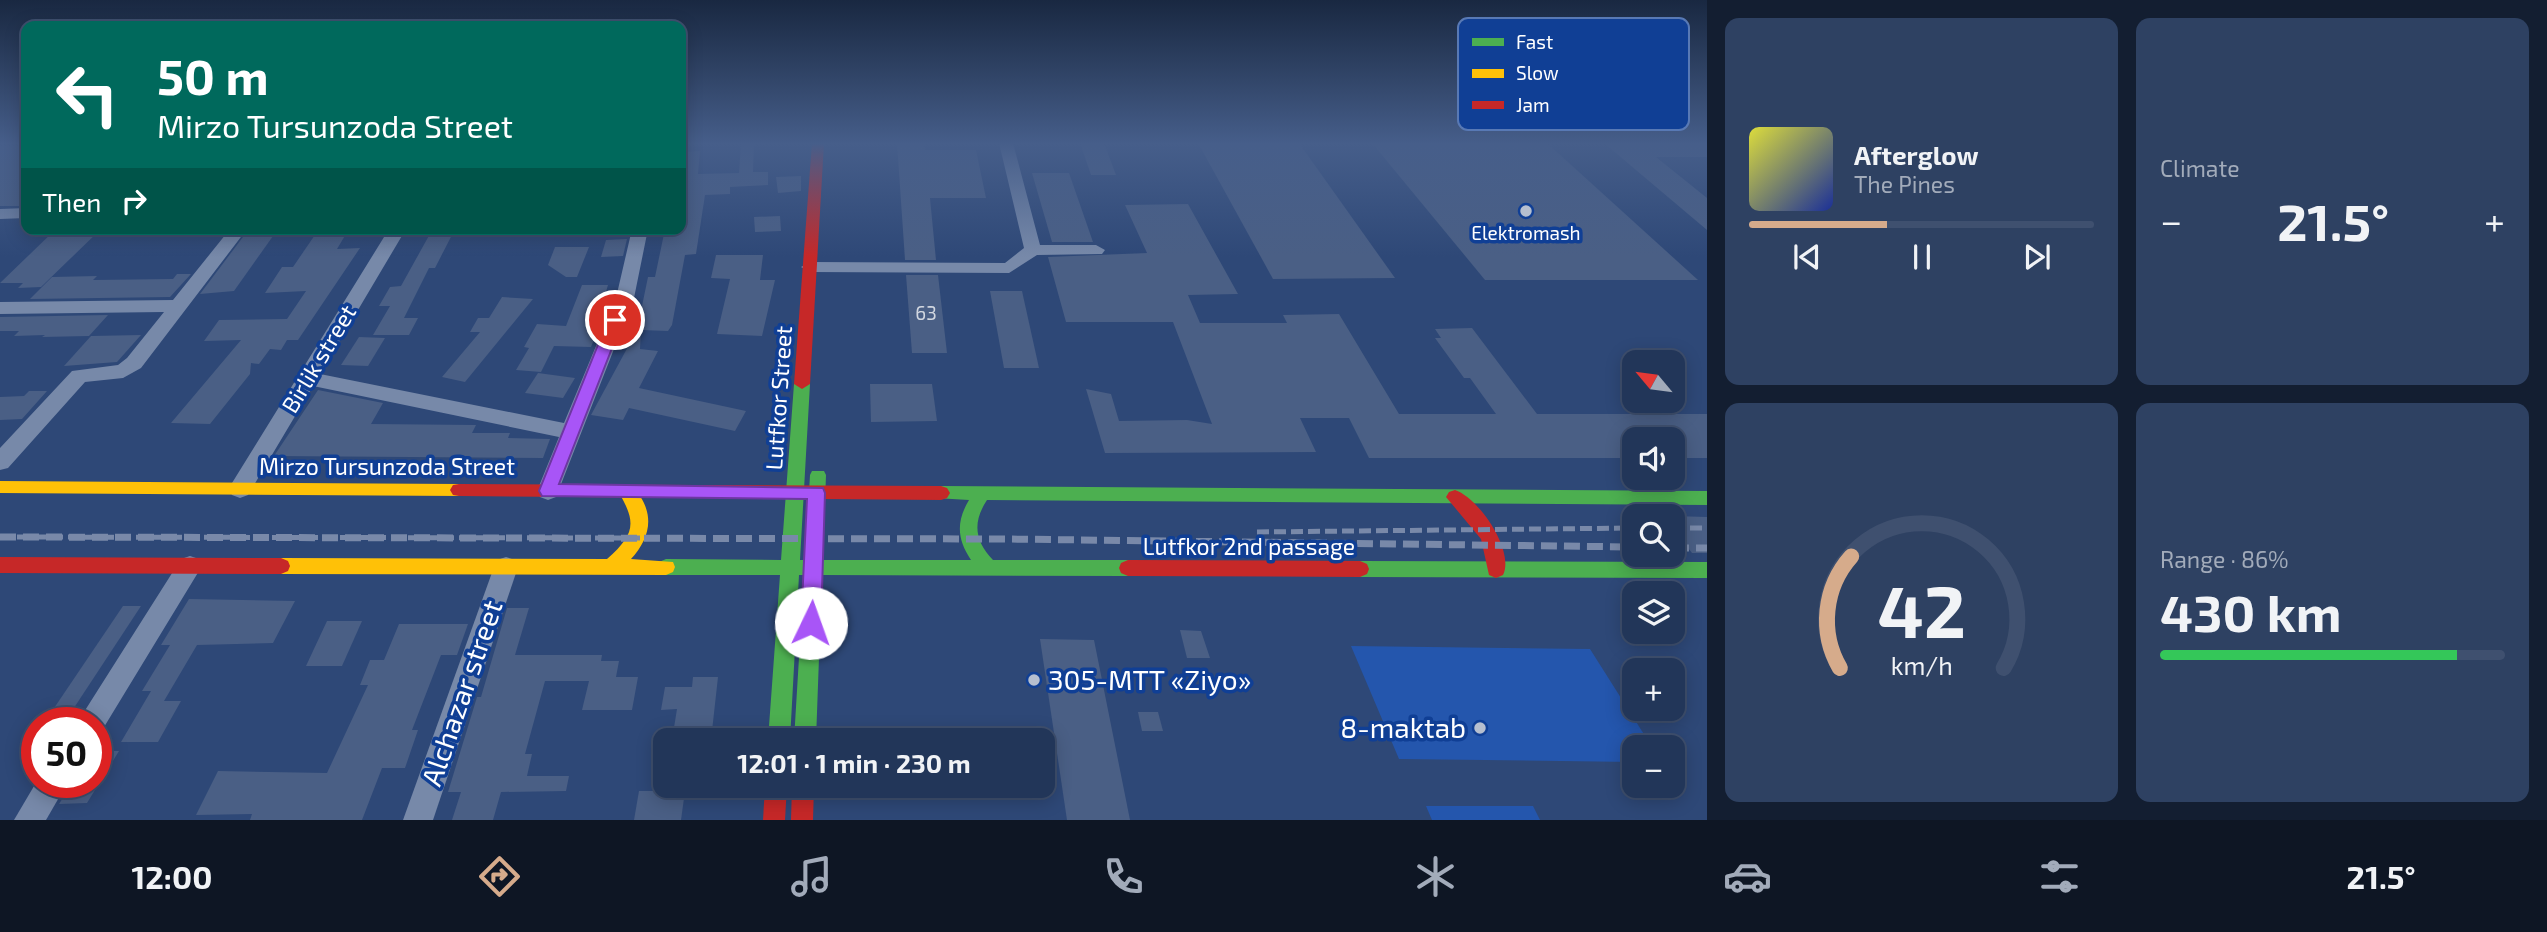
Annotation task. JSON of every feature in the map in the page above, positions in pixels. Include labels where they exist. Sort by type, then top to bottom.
[{"type":"main road","name":"Lutfkor Street","points":[[780,728],[795,493],[823,267],[820,181]]},
{"type":"main road","points":[[829,226],[831,181]]},
{"type":"main road","name":"Lutfkor Street","points":[[806,728],[819,459]]},
{"type":"main road","name":"Mirzo Tursunzoda Street","points":[[0,487],[816,493]]},
{"type":"main road","points":[[611,567],[631,549],[641,528],[640,509],[627,491]]},
{"type":"main road","points":[[816,493],[1707,498]]},
{"type":"main road","points":[[981,495],[970,511],[964,530],[973,552],[990,569]]},
{"type":"main road","points":[[1455,497],[1491,535],[1496,550],[1496,570]]},
{"type":"main road","points":[[0,565],[791,568]]},
{"type":"main road","name":"Lutfkor 2nd passage","points":[[791,568],[1707,570]]},
{"type":"main road","points":[[774,820],[775,798]]},
{"type":"main road","points":[[802,820],[803,798]]},
{"type":"street","points":[[1016,181],[1033,250]]},
{"type":"street","points":[[0,214],[21,214]]},
{"type":"street","points":[[0,462],[74,379],[85,373],[129,368],[234,235]]},
{"type":"street","name":"Birlik street","points":[[240,489],[394,235]]},
{"type":"street","points":[[548,491],[625,298],[639,235]]},
{"type":"street","points":[[823,267],[1009,268],[1033,250],[1096,250]]},
{"type":"street","points":[[0,308],[179,306]]},
{"type":"street","points":[[307,378],[570,432]]},
{"type":"street","points":[[100,707],[190,566]]},
{"type":"street","name":"Alchazar street","points":[[418,820],[506,567]]},
{"type":"street","points":[[29,820],[43,798]]},
{"type":"shaded area","points":[[1351,646],[1590,649],[1622,700],[1622,721],[1636,721],[1644,735],[1622,735],[1622,762],[1399,759]]},
{"type":"shaded area","points":[[1426,806],[1533,806],[1540,820],[1432,820]]},
{"type":"building","points":[[0,181],[21,181],[21,206],[0,206]]},
{"type":"building","points":[[686,181],[768,181],[768,185],[730,187],[730,194],[705,195],[696,254],[685,255],[672,325],[668,331],[641,330],[640,349],[658,351],[639,388],[746,411],[735,431],[629,408],[623,420],[591,415],[637,330],[648,277],[655,277],[664,235],[686,235]]},
{"type":"building","points":[[777,181],[801,181],[801,191],[778,193]]},
{"type":"building","points":[[900,181],[983,181],[986,198],[930,198],[936,260],[905,260]]},
{"type":"building","points":[[1034,181],[1072,181],[1093,242],[1052,242]]},
{"type":"building","points":[[1219,181],[1326,181],[1395,278],[1273,279]]},
{"type":"building","name":"Elektromash","points":[[1404,181],[1589,181],[1698,280],[1485,280]]},
{"type":"building","points":[[1649,181],[1686,181],[1707,198],[1707,230]]},
{"type":"building","points":[[1188,204],[1238,294],[1188,295],[1200,323],[1287,323],[1283,315],[1339,314],[1399,414],[1496,414],[1470,378],[1464,378],[1435,338],[1441,338],[1435,329],[1472,328],[1537,414],[1707,414],[1707,458],[1685,458],[1685,427],[1622,427],[1622,458],[1369,458],[1349,418],[1300,418],[1316,452],[1105,453],[1086,389],[1111,394],[1119,421],[1187,420],[1212,424],[1173,322],[1066,322],[1048,257],[1147,253],[1125,205]]},
{"type":"building","points":[[780,216],[781,231],[755,232],[754,217]]},
{"type":"building","points":[[50,235],[95,235],[41,287],[18,288],[23,283],[0,283]]},
{"type":"building","points":[[244,235],[274,235],[234,291],[200,294]]},
{"type":"building","points":[[315,235],[345,235],[337,249],[360,248],[298,340],[287,340],[281,350],[270,349],[259,364],[251,363],[250,374],[210,424],[171,423],[241,340],[204,341],[219,320],[287,319],[306,291],[265,293],[282,267],[293,267]]},
{"type":"building","points":[[429,235],[452,235],[435,268],[429,268],[404,318],[418,318],[409,335],[373,335],[390,306],[379,306],[390,287],[401,286]]},
{"type":"building","points":[[627,239],[623,256],[601,257],[606,240]]},
{"type":"building","points":[[555,247],[589,247],[577,277],[566,277],[548,265]]},
{"type":"building","points":[[716,255],[763,255],[760,280],[775,280],[762,336],[717,334],[730,279],[711,278]]},
{"type":"building","points":[[177,274],[191,274],[170,297],[30,299],[52,277],[97,276],[93,280],[173,279]]},
{"type":"building","points":[[906,275],[938,275],[947,353],[912,353]]},
{"type":"building","points":[[582,285],[608,285],[603,302],[609,302],[591,347],[554,346],[541,372],[516,370],[529,348],[524,347],[537,324],[566,326]]},
{"type":"building","points":[[990,291],[1022,291],[1039,368],[1004,368]]},
{"type":"building","points":[[502,297],[533,299],[465,382],[442,377],[480,332],[470,332],[478,318],[489,318]]},
{"type":"building","points":[[108,315],[89,336],[14,336],[19,331],[0,331],[0,317]]},
{"type":"building","points":[[141,335],[117,362],[64,366],[91,336]]},
{"type":"building","points":[[359,337],[385,338],[368,366],[341,365]]},
{"type":"building","points":[[538,373],[575,378],[563,398],[525,393]]},
{"type":"building","points":[[870,384],[932,384],[937,421],[871,422]]},
{"type":"building","points":[[318,390],[383,403],[371,424],[476,425],[472,433],[510,433],[508,438],[550,439],[543,458],[274,456]]},
{"type":"building","points":[[29,391],[47,391],[22,419],[0,420],[0,397],[24,396]]},
{"type":"building","points":[[1685,516],[1707,517],[1707,553],[1692,553],[1685,544]]},
{"type":"building","points":[[189,599],[295,601],[273,643],[197,645],[164,701],[181,701],[158,742],[121,742],[151,691],[142,691],[170,645],[161,645]]},
{"type":"building","points":[[123,606],[141,606],[75,707],[55,707]]},
{"type":"building","points":[[507,608],[529,608],[515,655],[602,655],[601,661],[619,661],[616,677],[638,677],[632,710],[582,710],[589,681],[545,681],[525,754],[532,754],[527,776],[569,776],[566,791],[501,792],[493,820],[452,820],[461,792],[448,792],[477,697],[481,697]]},
{"type":"building","points":[[327,621],[362,621],[342,666],[306,666]]},
{"type":"building","points":[[399,624],[468,624],[457,655],[441,655],[412,730],[418,730],[405,768],[382,768],[362,820],[250,820],[252,814],[196,815],[218,771],[327,773],[368,685],[360,685],[370,660],[384,660]]},
{"type":"building","points":[[1180,630],[1201,631],[1210,658],[1187,658]]},
{"type":"building","points":[[1040,639],[1094,640],[1130,820],[1067,820]]},
{"type":"building","points":[[693,677],[718,677],[712,728],[674,728],[677,709],[661,710],[665,687],[692,687]]},
{"type":"building","points":[[1138,712],[1158,712],[1163,731],[1142,731]]},
{"type":"building","points":[[112,751],[119,751],[112,762]]},
{"type":"building","points":[[639,791],[653,791],[653,798],[684,798],[681,820],[634,820]]},
{"type":"building","points":[[63,798],[90,798],[87,803],[59,804]]},
{"type":"railway","points":[[1257,532],[1622,528]]},
{"type":"railway","points":[[1685,528],[1707,528]]},
{"type":"railway","points":[[640,538],[0,537],[1006,539],[1622,547]]},
{"type":"railway","points":[[1685,548],[1707,548]]},
{"type":"traffic: fast","points":[[780,728],[802,384]]},
{"type":"traffic: fast","points":[[806,728],[818,475]]},
{"type":"traffic: fast","points":[[941,493],[1707,498]]},
{"type":"traffic: fast","points":[[981,495],[970,516],[968,534],[975,551],[990,569]]},
{"type":"traffic: fast","points":[[666,567],[1128,568]]},
{"type":"traffic: fast","points":[[1360,569],[1707,570]]},
{"type":"traffic: slow","points":[[0,487],[459,490]]},
{"type":"traffic: slow","points":[[611,567],[629,550],[639,532],[639,513],[627,491]]},
{"type":"traffic: slow","points":[[281,566],[666,567]]},
{"type":"traffic: jam","points":[[802,384],[815,181]]},
{"type":"traffic: jam","points":[[459,490],[941,493]]},
{"type":"traffic: jam","points":[[1455,497],[1490,538],[1496,570]]},
{"type":"traffic: jam","points":[[0,565],[281,566]]},
{"type":"traffic: jam","points":[[1128,568],[1360,569]]},
{"type":"traffic: jam","points":[[774,820],[775,798]]},
{"type":"traffic: jam","points":[[802,820],[803,798]]},
{"type":"place","name":"Elektromash","points":[[1526,211]]},
{"type":"place","name":"305-MTT «Ziyo»","points":[[1034,680]]},
{"type":"place","name":"8-maktab","points":[[1480,728]]},
{"type":"route","points":[[615,320],[548,491],[816,493],[811,623]]}]
